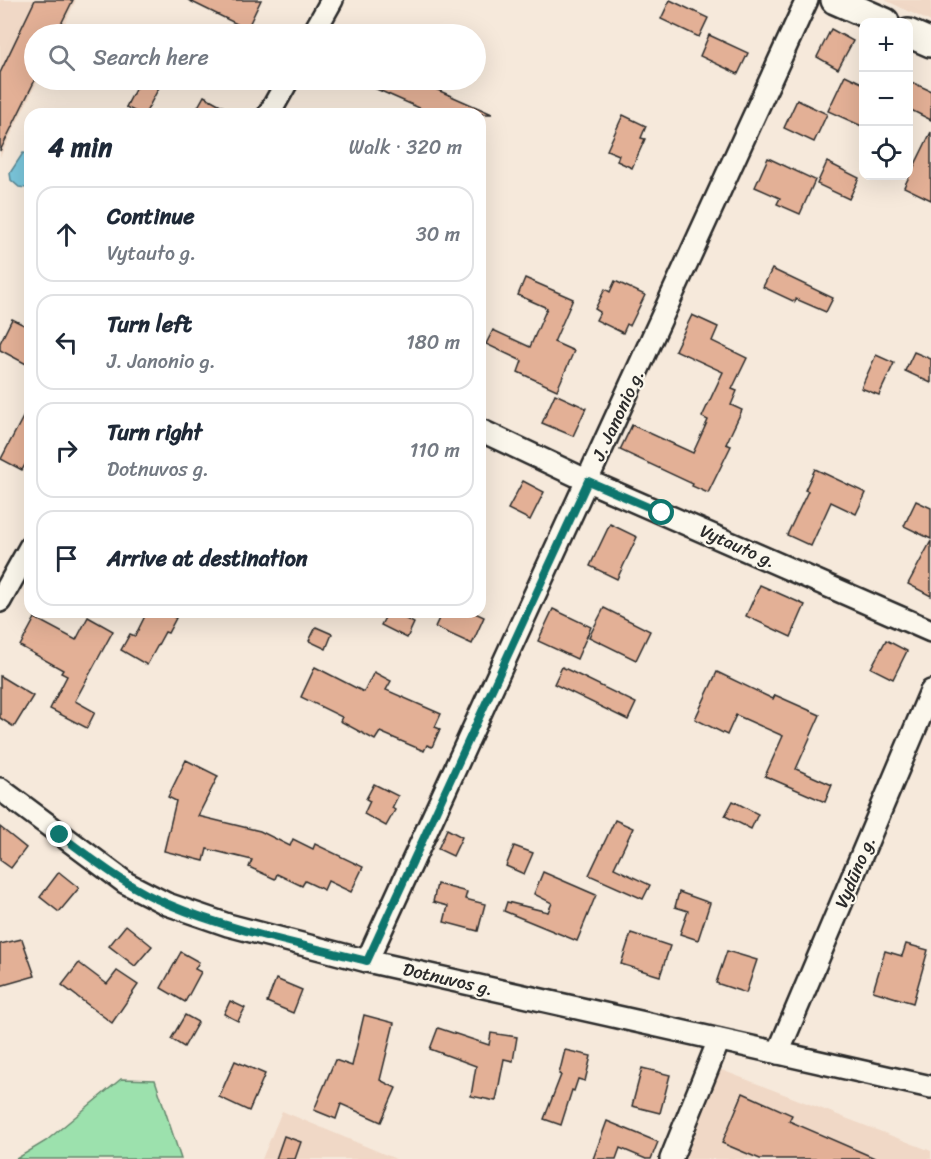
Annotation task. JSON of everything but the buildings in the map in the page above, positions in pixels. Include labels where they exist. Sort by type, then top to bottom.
[{"type":"street","points":[[319,24],[332,0]]},
{"type":"street","name":"J. Janonio g.","points":[[367,961],[807,0]]},
{"type":"street","points":[[835,0],[876,18]]},
{"type":"street","points":[[913,35],[931,43]]},
{"type":"street","points":[[272,108],[282,90]]},
{"type":"street","name":"Vytauto g.","points":[[486,433],[588,481],[931,631]]},
{"type":"street","points":[[0,601],[24,558]]},
{"type":"street","name":"Vydūno g.","points":[[778,1053],[931,691]]},
{"type":"street","name":"Dotnuvos g.","points":[[0,789],[126,883],[167,904],[228,925],[367,961],[931,1087]]},
{"type":"street","points":[[671,1159],[719,1040]]},
{"type":"shaded area","points":[[0,0],[76,0],[65,24],[24,24],[24,90],[33,90],[0,157]]},
{"type":"shaded area","points":[[885,0],[931,0],[931,22]]},
{"type":"shaded area","points":[[719,1069],[931,1151],[931,1159],[683,1159]]},
{"type":"shaded area","points":[[282,1111],[396,1159],[262,1159]]},
{"type":"green space","points":[[121,1079],[155,1080],[181,1159],[16,1159],[46,1141]]},
{"type":"water","points":[[24,153],[24,188],[19,187],[11,180],[10,173]]},
{"type":"route","points":[[60,835],[126,883],[167,904],[228,925],[367,961],[588,481],[662,513]]}]
